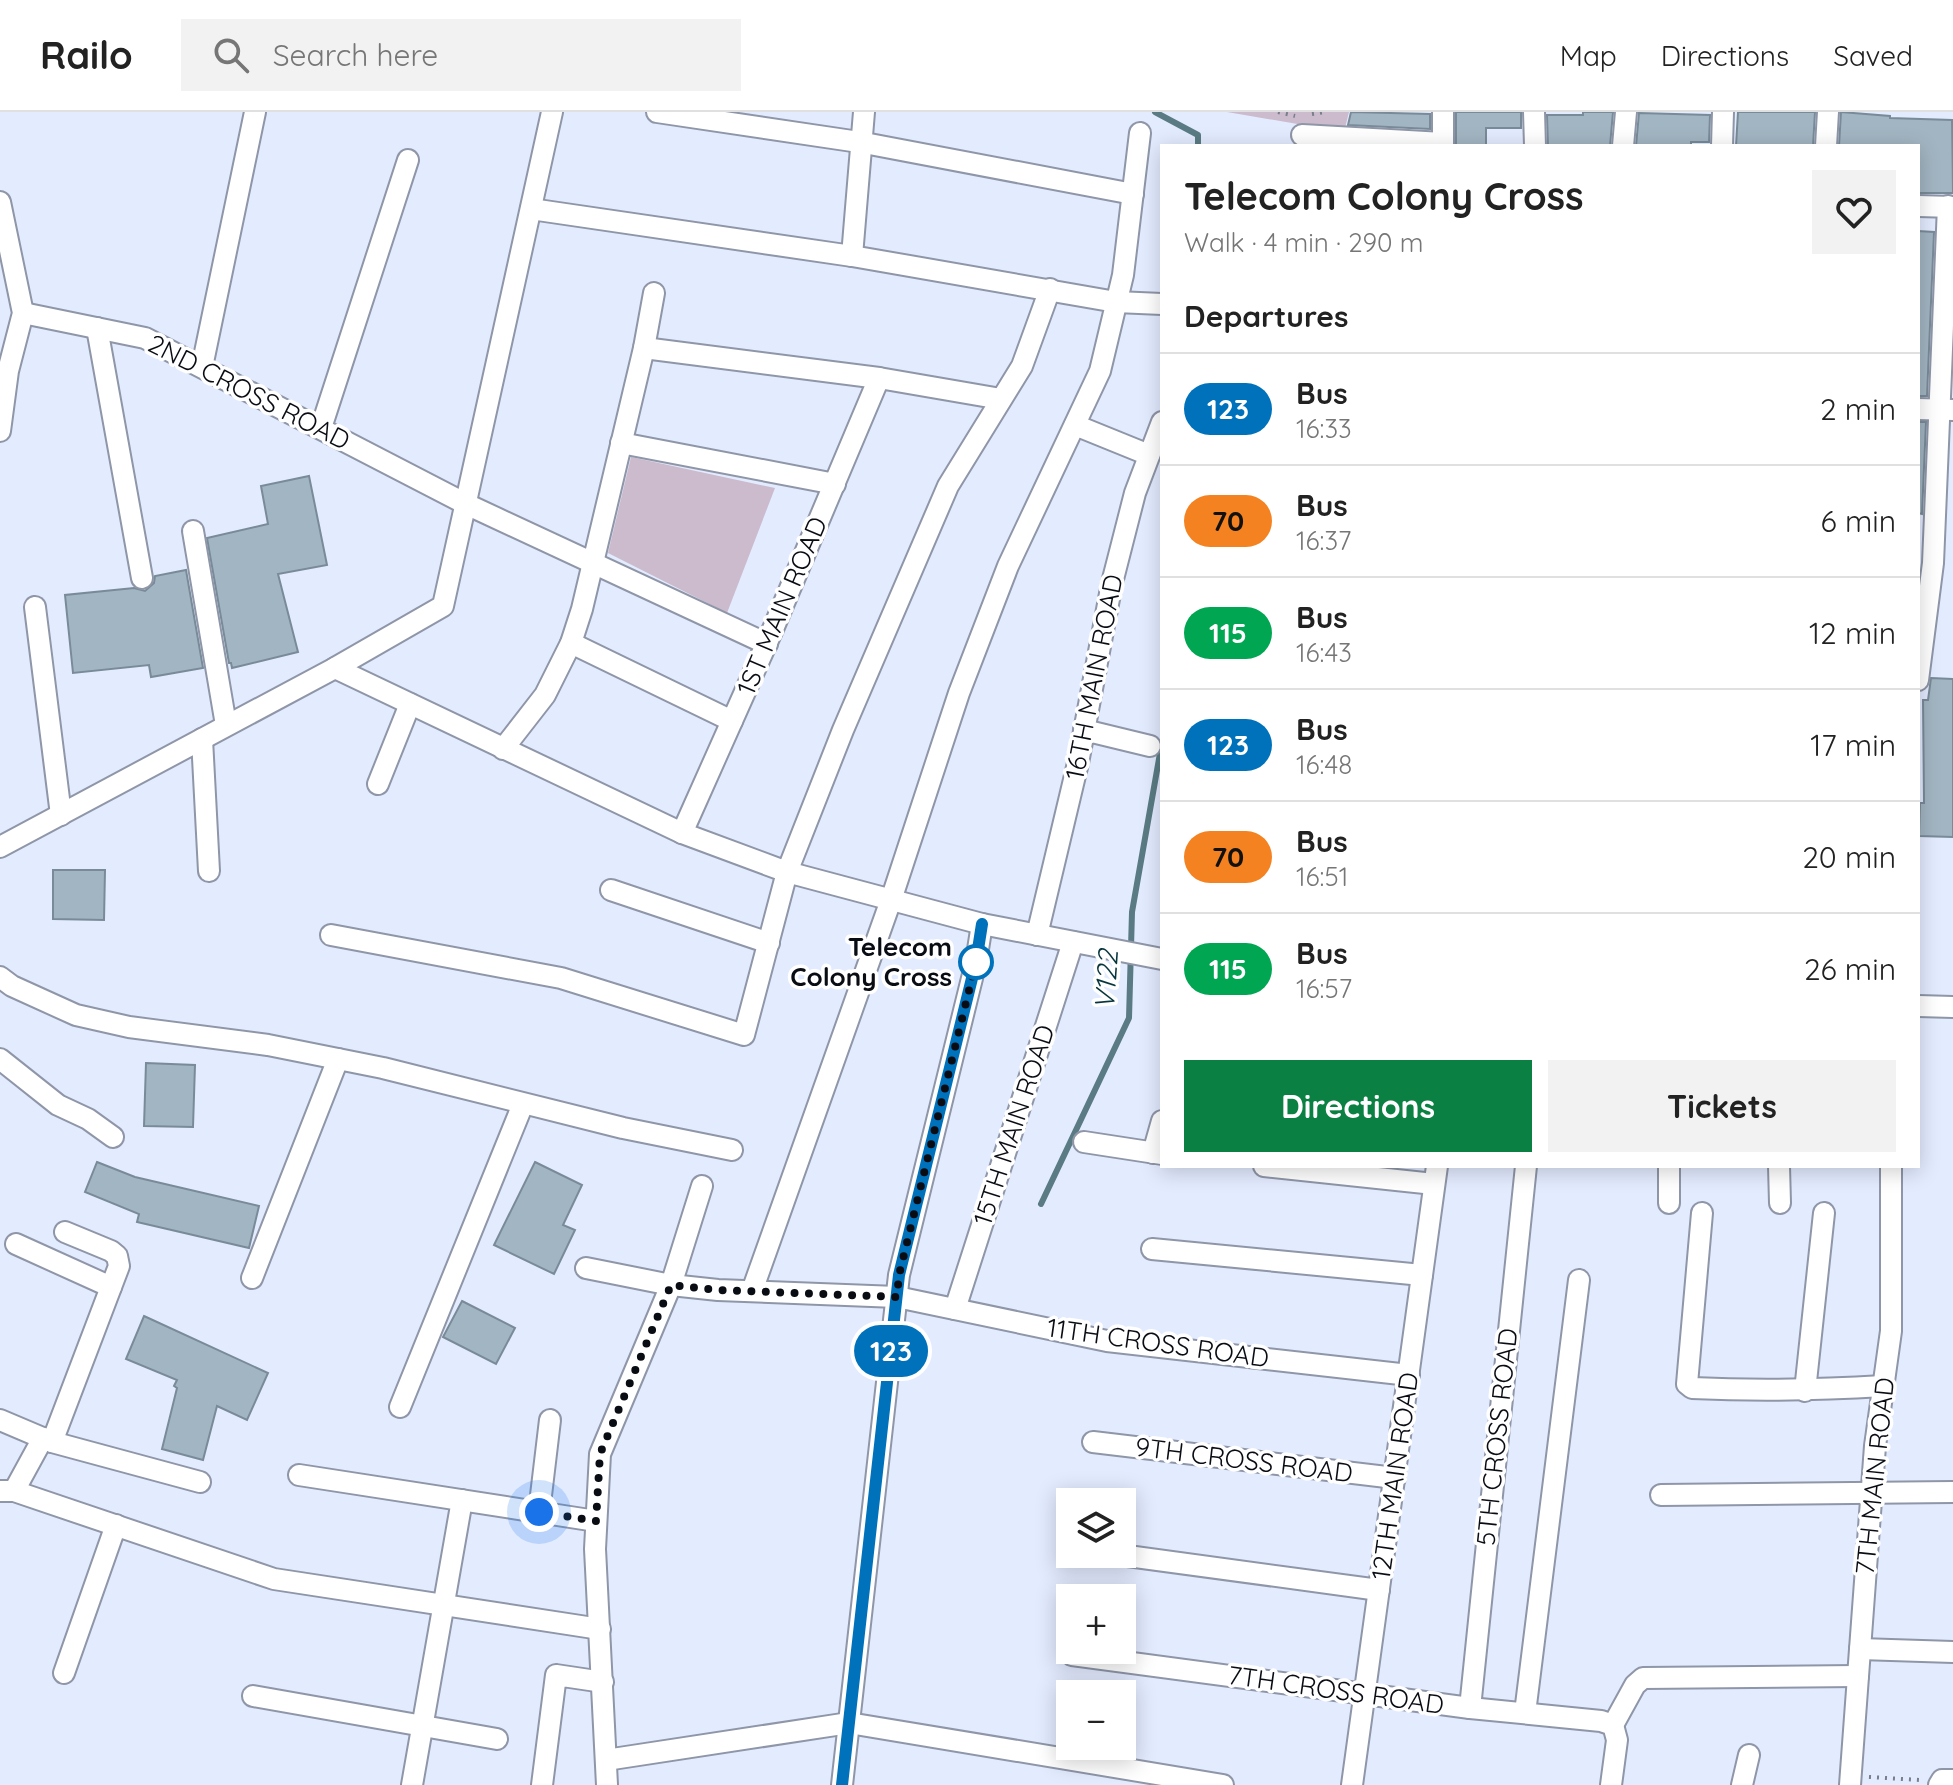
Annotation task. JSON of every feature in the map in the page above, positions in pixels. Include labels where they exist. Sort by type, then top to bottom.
[{"type":"street","points":[[202,367],[255,112]]},
{"type":"street","points":[[0,847],[335,668],[443,606],[552,112]]},
{"type":"street","points":[[657,112],[859,142],[1133,194]]},
{"type":"street","points":[[852,256],[859,142],[864,112]]},
{"type":"street","points":[[1302,135],[1443,144],[1443,112]]},
{"type":"street","points":[[1534,112],[1535,144]]},
{"type":"street","points":[[1623,144],[1626,112]]},
{"type":"street","points":[[1722,144],[1723,112]]},
{"type":"street","points":[[1826,144],[1828,112]]},
{"type":"street","points":[[752,1291],[891,900],[959,693],[1008,566],[1100,371],[1123,275],[1140,133]]},
{"type":"street","points":[[321,428],[408,160]]},
{"type":"street","points":[[0,202],[23,313],[4,367],[0,431]]},
{"type":"street","points":[[1920,206],[1950,206],[1946,410],[1933,563],[1920,664]]},
{"type":"street","points":[[531,209],[852,256],[1116,302],[1160,304]]},
{"type":"street","points":[[331,935],[561,978],[744,1035],[787,872],[885,629],[948,486],[1022,366],[1050,289]]},
{"type":"street","points":[[503,749],[545,695],[571,643],[644,348],[654,293]]},
{"type":"street","name":"2ND CROSS ROAD","points":[[23,313],[145,338],[464,503],[767,644]]},
{"type":"street","points":[[97,328],[142,578]]},
{"type":"street","points":[[644,348],[879,378],[1001,399]]},
{"type":"street","name":"1ST MAIN ROAD","points":[[682,833],[767,644],[879,378]]},
{"type":"street","points":[[1920,409],[1946,410]]},
{"type":"street","points":[[1075,425],[1149,455]]},
{"type":"street","name":"16TH MAIN ROAD","points":[[1037,935],[1084,730],[1112,583],[1135,493],[1160,427]]},
{"type":"street","points":[[621,443],[835,484]]},
{"type":"street","points":[[193,531],[226,725]]},
{"type":"street","points":[[35,607],[61,815]]},
{"type":"street","points":[[571,643],[732,721]]},
{"type":"street","points":[[335,668],[682,833],[787,872],[982,924],[1160,959]]},
{"type":"street","points":[[378,784],[410,704]]},
{"type":"street","points":[[1084,730],[1150,746]]},
{"type":"street","points":[[202,739],[209,871]]},
{"type":"street","points":[[611,890],[769,943]]},
{"type":"street","points":[[842,1785],[899,1275],[976,962],[982,924]]},
{"type":"street","name":"15TH MAIN ROAD","points":[[955,1309],[1073,942]]},
{"type":"street","points":[[0,977],[12,986],[76,1015],[129,1027],[268,1045],[338,1059],[623,1128],[732,1150]]},
{"type":"street","points":[[1920,1006],[1953,1007]]},
{"type":"street","points":[[0,1059],[58,1105],[88,1119],[113,1137]]},
{"type":"street","points":[[252,1278],[338,1059]]},
{"type":"street","points":[[400,1407],[523,1104]]},
{"type":"street","points":[[1084,1142],[1157,1153]]},
{"type":"street","points":[[1302,1168],[1435,1175]]},
{"type":"street","name":"5TH CROSS ROAD","points":[[1470,1708],[1526,1168]]},
{"type":"street","points":[[1669,1168],[1669,1203]]},
{"type":"street","points":[[1779,1168],[1780,1203]]},
{"type":"street","name":"7TH MAIN ROAD","points":[[1850,1781],[1871,1491],[1891,1331],[1891,1168]]},
{"type":"street","name":"12TH MAIN ROAD","points":[[1352,1785],[1435,1175]]},
{"type":"street","points":[[607,1785],[595,1549],[600,1454],[671,1285],[702,1186]]},
{"type":"street","points":[[1702,1213],[1687,1384],[1692,1388],[1805,1391],[1883,1386]]},
{"type":"street","points":[[1805,1391],[1824,1213]]},
{"type":"street","points":[[65,1232],[111,1251],[117,1256],[119,1266],[48,1440],[7,1491],[274,1579],[600,1629]]},
{"type":"street","points":[[16,1244],[111,1287]]},
{"type":"street","points":[[1152,1249],[1422,1275]]},
{"type":"street","name":"11TH CROSS ROAD","points":[[586,1268],[671,1285],[897,1297],[1107,1341],[1409,1375]]},
{"type":"street","points":[[1525,1713],[1579,1280]]},
{"type":"street","points":[[0,1420],[48,1440],[200,1482]]},
{"type":"street","points":[[539,1512],[550,1420]]},
{"type":"street","name":"9TH CROSS ROAD","points":[[1093,1442],[1395,1478]]},
{"type":"street","points":[[299,1475],[596,1521]]},
{"type":"street","points":[[1661,1495],[1953,1492]]},
{"type":"street","points":[[412,1785],[462,1500]]},
{"type":"street","points":[[64,1673],[116,1525]]},
{"type":"street","points":[[1136,1557],[1379,1590]]},
{"type":"street","points":[[1860,1649],[1953,1652]]},
{"type":"street","name":"7TH CROSS ROAD","points":[[1136,1664],[1607,1723]]},
{"type":"street","points":[[542,1785],[556,1675],[603,1682]]},
{"type":"street","points":[[1611,1785],[1617,1740],[1607,1723],[1643,1678],[1858,1676]]},
{"type":"street","points":[[253,1696],[497,1739]]},
{"type":"street","points":[[606,1760],[849,1723],[1223,1785]]},
{"type":"street","points":[[1742,1785],[1749,1755]]},
{"type":"path","points":[[1850,1781],[1945,1782]]},
{"type":"shaded area","points":[[1227,112],[1349,112],[1344,132]]},
{"type":"shaded area","points":[[631,457],[775,488],[727,613],[608,553]]},
{"type":"building","points":[[1351,112],[1430,114],[1430,129],[1348,125]]},
{"type":"building","points":[[1456,112],[1521,112],[1521,128],[1486,128],[1486,144],[1456,144]]},
{"type":"building","points":[[1583,112],[1613,112],[1610,144],[1548,144],[1547,115],[1583,115]]},
{"type":"building","points":[[1738,112],[1815,112],[1813,144],[1736,144]]},
{"type":"building","points":[[1841,112],[1890,118],[1952,120],[1953,193],[1920,193],[1920,144],[1839,144]]},
{"type":"building","points":[[1639,113],[1710,115],[1709,142],[1636,144]]},
{"type":"building","points":[[1920,231],[1934,232],[1927,396],[1920,396]]},
{"type":"building","points":[[1920,422],[1926,422],[1922,514]]},
{"type":"building","points":[[309,476],[327,565],[278,574],[298,652],[232,668],[207,538],[268,524],[261,486]]},
{"type":"building","points":[[186,570],[203,668],[151,677],[149,665],[73,673],[65,595],[134,588],[145,591],[154,583],[155,576]]},
{"type":"building","points":[[1931,678],[1953,679],[1953,837],[1920,836],[1920,803],[1924,803],[1923,700],[1928,700]]},
{"type":"building","points":[[53,870],[105,870],[104,920],[53,919]]},
{"type":"building","points":[[146,1063],[195,1065],[193,1127],[144,1126]]},
{"type":"building","points":[[97,1162],[135,1177],[259,1206],[249,1248],[137,1222],[139,1214],[85,1192]]},
{"type":"building","points":[[535,1162],[582,1185],[563,1225],[575,1230],[554,1274],[494,1245]]},
{"type":"building","points":[[462,1301],[515,1328],[496,1364],[443,1337]]},
{"type":"building","points":[[144,1316],[268,1373],[247,1420],[217,1406],[203,1460],[162,1449],[177,1380],[126,1359]]},
{"type":"waterway","name":"V122","points":[[1155,112],[1198,135],[1198,144]]},
{"type":"waterway","name":"V122","points":[[1041,1204],[1129,1018],[1132,912],[1160,753]]},
{"type":"bus line","name":"123","points":[[842,1785],[899,1275],[976,962],[982,924]]},
{"type":"place","name":"Telecom Colony Cross","points":[[976,962]]},
{"type":"route","points":[[539,1512],[596,1521],[600,1454],[671,1285],[718,1290],[897,1297],[899,1275],[976,962]]}]
